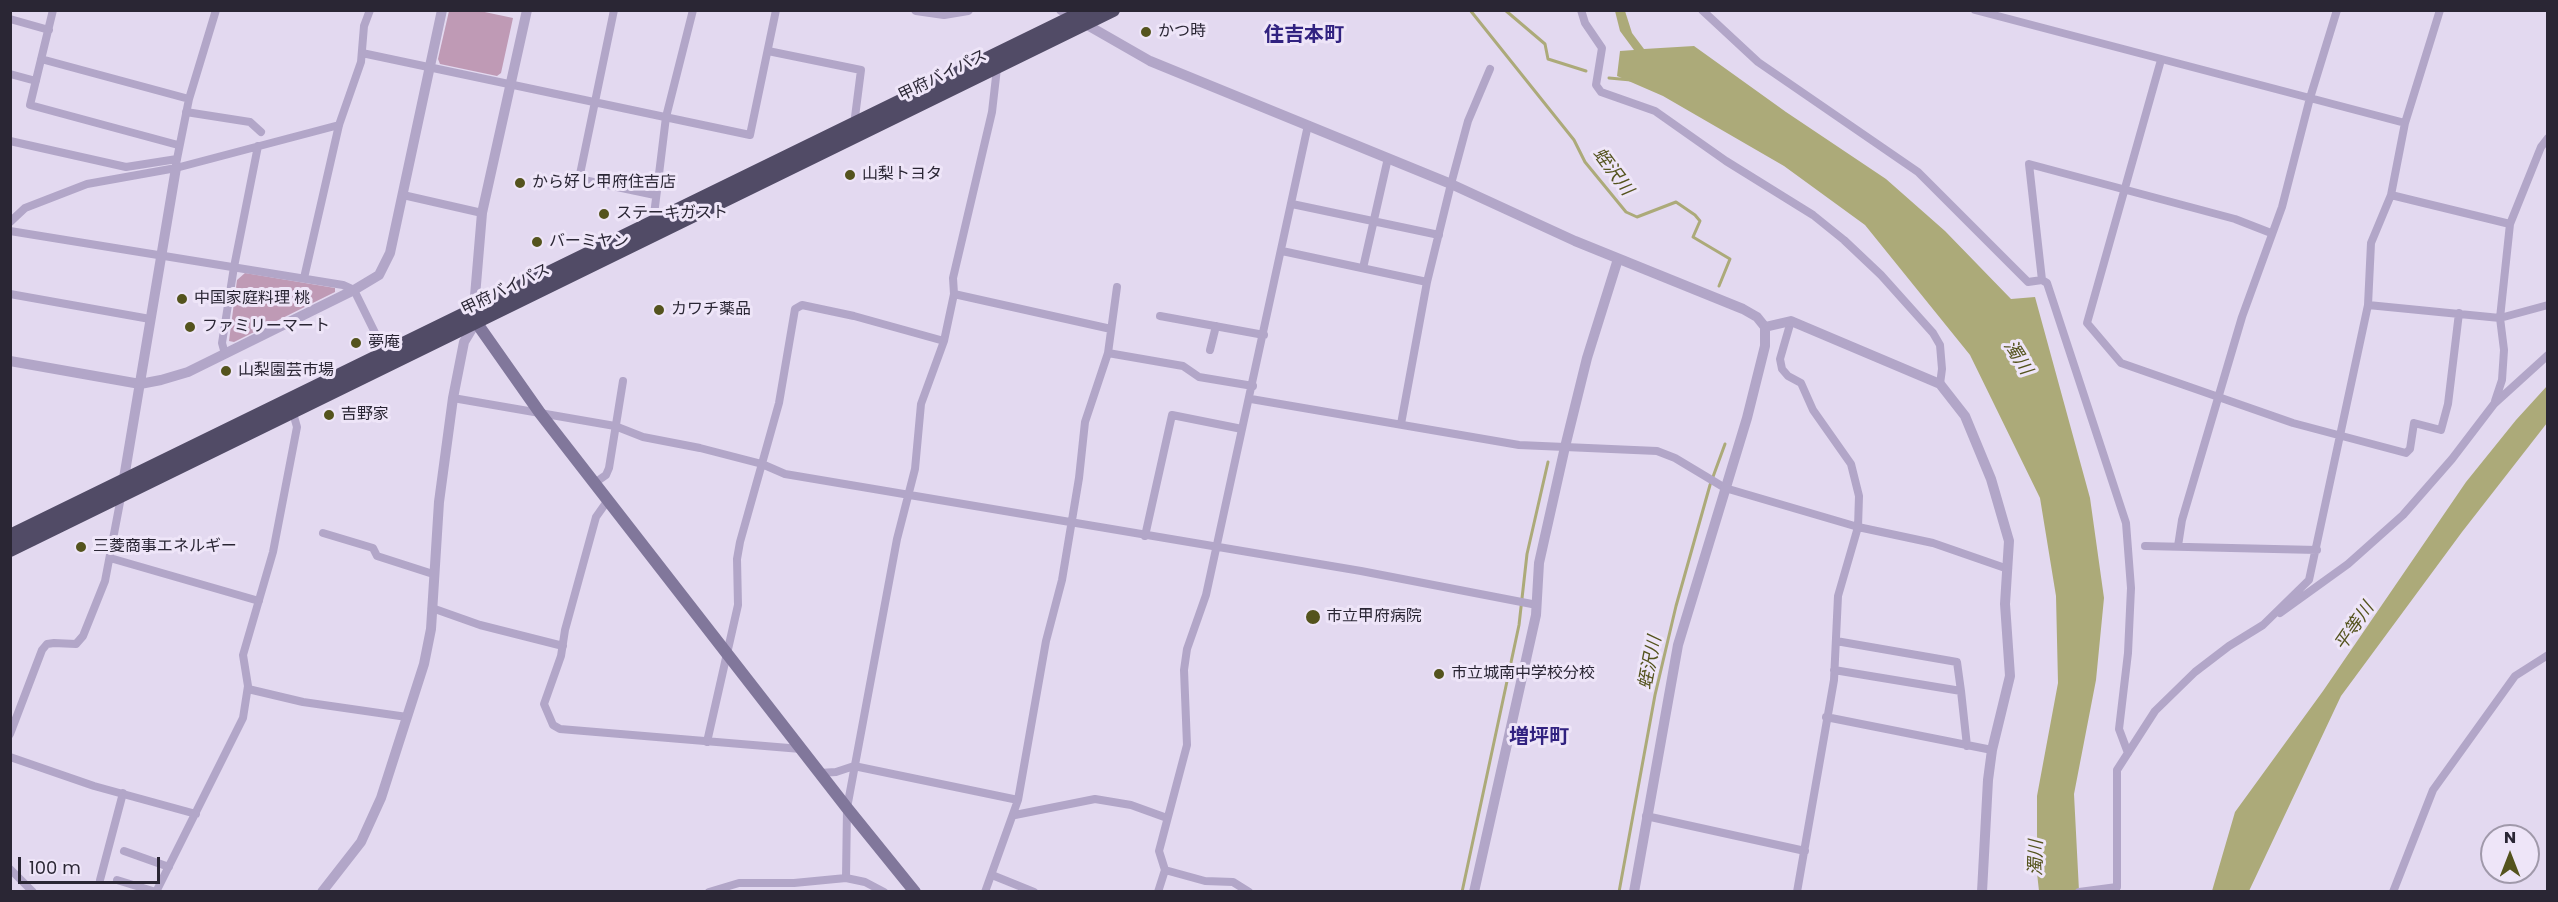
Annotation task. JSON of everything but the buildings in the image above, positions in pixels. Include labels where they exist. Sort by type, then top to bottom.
[{"type":"highway","name":"甲府バイパス","points":[[10,550],[293,413],[653,223],[858,122],[1076,16],[1113,10]]},
{"type":"highway","name":"甲府バイパス","points":[[10,536],[385,353],[475,315],[997,68],[1076,16]]},
{"type":"main road","points":[[475,315],[540,413],[596,482],[819,773],[915,891]]},
{"type":"street","points":[[53,10],[30,105],[178,146]]},
{"type":"street","points":[[10,734],[42,650],[47,644],[76,644],[83,636],[105,581],[162,255],[178,146],[189,99],[216,10]]},
{"type":"street","points":[[304,278],[339,125],[362,53],[364,26],[370,10]]},
{"type":"street","points":[[10,361],[140,384],[188,372],[354,290],[378,275],[386,263],[403,195],[442,10]]},
{"type":"street","points":[[322,891],[361,842],[381,798],[429,646],[439,502],[453,398],[464,342],[475,315],[482,213],[527,10]]},
{"type":"street","points":[[614,10],[579,179],[655,195]]},
{"type":"street","points":[[653,223],[666,117],[693,10]]},
{"type":"street","points":[[362,53],[750,135],[776,10]]},
{"type":"street","points":[[916,10],[944,14],[968,10]]},
{"type":"street","points":[[1581,10],[1585,23],[1602,48],[1596,85],[1601,93],[1655,111],[1726,161],[1813,215],[1844,240],[1933,333],[1940,345],[1942,369],[1940,384]]},
{"type":"street","points":[[1702,10],[1758,62],[1918,172],[2028,282],[2042,280],[2047,283],[2126,523],[2131,588],[2128,653],[2119,729],[2128,753]]},
{"type":"street","points":[[2178,546],[2182,520],[2221,397],[2242,317],[2282,207],[2310,98],[2337,10]]},
{"type":"street","points":[[2263,625],[2309,579],[2342,435],[2368,305],[2371,243],[2391,195],[2405,123],[2440,10]]},
{"type":"street","points":[[1979,11],[2405,123]]},
{"type":"street","points":[[1076,16],[1150,61],[1451,184],[1618,259],[1743,309],[1757,317],[1766,327],[1765,346],[1750,408],[1721,486],[1678,645],[1634,891]]},
{"type":"street","points":[[10,19],[49,30]]},
{"type":"street","points":[[768,51],[861,70],[855,117],[858,122]]},
{"type":"street","points":[[41,59],[189,99]]},
{"type":"street","points":[[2161,60],[2087,323],[2121,363],[2293,423],[2406,453],[2410,450],[2414,423],[2441,430],[2448,404],[2459,312]]},
{"type":"street","points":[[846,878],[847,808],[897,540],[910,493],[920,437],[921,404],[944,340],[954,294],[952,278],[990,123],[997,68]]},
{"type":"street","points":[[1401,424],[1427,282],[1451,184],[1468,122],[1490,69]]},
{"type":"street","points":[[10,75],[36,81]]},
{"type":"street","points":[[186,112],[250,122],[261,132]]},
{"type":"street","points":[[10,222],[25,208],[87,184],[258,146],[339,125]]},
{"type":"street","points":[[1158,891],[1165,870],[1159,851],[1187,745],[1184,670],[1187,649],[1206,595],[1217,548],[1242,429],[1251,399],[1308,125]]},
{"type":"street","points":[[2494,404],[2502,380],[2504,350],[2500,318],[2510,224],[2541,147],[2547,138]]},
{"type":"street","points":[[10,141],[126,167],[176,163]]},
{"type":"street","points":[[225,354],[222,343],[234,267],[258,146]]},
{"type":"street","points":[[1363,268],[1388,158]]},
{"type":"street","points":[[2042,280],[2029,164],[2235,219],[2271,233]]},
{"type":"street","points":[[403,195],[482,213]]},
{"type":"street","points":[[2391,195],[2510,224]]},
{"type":"street","points":[[1292,204],[1439,235]]},
{"type":"street","points":[[10,231],[304,278],[354,290]]},
{"type":"street","points":[[1281,251],[1427,282]]},
{"type":"street","points":[[1474,891],[1487,842],[1534,605],[1539,563],[1565,447],[1587,358],[1618,259]]},
{"type":"street","points":[[985,891],[992,875],[992,866],[1015,815],[1040,670],[1058,602],[1079,478],[1085,422],[1108,354],[1118,287]]},
{"type":"street","points":[[354,290],[385,353]]},
{"type":"street","points":[[10,294],[150,318]]},
{"type":"street","points":[[954,294],[1111,329]]},
{"type":"street","points":[[2368,305],[2459,312],[2500,318],[2547,304]]},
{"type":"street","points":[[707,742],[723,666],[729,654],[738,605],[737,559],[740,542],[781,395],[795,309],[802,305],[944,340]]},
{"type":"street","points":[[1160,316],[1264,335]]},
{"type":"street","points":[[1791,321],[1780,358],[1782,369],[1788,376],[1801,383],[1813,410],[1851,464],[1859,496],[1858,527],[1838,596],[1834,670],[1797,891]]},
{"type":"street","points":[[1766,327],[1791,321],[1940,384],[1965,416],[1991,479],[2009,541],[2005,604],[2010,676],[1992,750],[1982,891]]},
{"type":"street","points":[[1210,350],[1215,326]]},
{"type":"street","points":[[1108,354],[1183,366],[1199,377],[1253,386]]},
{"type":"street","points":[[2079,891],[2117,887],[2117,770],[2155,711],[2195,672],[2348,564],[2403,515],[2452,459],[2494,404],[2547,355]]},
{"type":"street","points":[[596,482],[606,476],[609,468],[623,381]]},
{"type":"street","points":[[453,398],[615,426],[643,436],[762,464],[785,474],[910,493],[1145,536],[1361,571],[1534,605]]},
{"type":"street","points":[[1251,399],[1519,445],[1657,451],[1675,458],[1721,486],[1858,527],[1933,543],[2008,569]]},
{"type":"street","points":[[117,880],[156,891],[243,718],[248,689],[243,655],[273,552],[297,427],[293,413]]},
{"type":"street","points":[[1145,536],[1172,415],[1242,429]]},
{"type":"street","points":[[608,500],[596,517],[563,646],[544,704],[546,714],[560,729],[801,749]]},
{"type":"street","points":[[323,533],[373,548],[377,556],[434,574]]},
{"type":"street","points":[[2145,546],[2317,550]]},
{"type":"street","points":[[110,558],[259,601]]},
{"type":"street","points":[[432,608],[480,625],[563,646]]},
{"type":"street","points":[[1836,641],[1957,662],[1967,746]]},
{"type":"street","points":[[2393,891],[2433,790],[2515,676],[2547,655]]},
{"type":"street","points":[[1834,670],[1961,691]]},
{"type":"street","points":[[248,689],[303,702],[406,717]]},
{"type":"street","points":[[1826,717],[1992,750]]},
{"type":"street","points":[[10,757],[196,814]]},
{"type":"street","points":[[819,773],[836,772],[854,766],[1018,800]]},
{"type":"street","points":[[100,880],[123,793]]},
{"type":"street","points":[[1015,815],[1095,799],[1131,805],[1167,818]]},
{"type":"street","points":[[1646,816],[1805,851]]},
{"type":"street","points":[[124,851],[169,867]]},
{"type":"street","points":[[10,869],[33,891]]},
{"type":"street","points":[[1165,870],[1204,881],[1233,882],[1249,891]]},
{"type":"street","points":[[992,875],[1034,891]]},
{"type":"street","points":[[709,891],[739,883],[794,883],[846,878],[864,887],[884,891]]},
{"type":"shaded area","points":[[449,11],[480,11],[513,18],[501,73],[497,76],[440,64],[438,59]]},
{"type":"shaded area","points":[[245,273],[335,288],[335,292],[234,342],[229,341],[237,280]]},
{"type":"water","name":"濁川","points":[[1615,11],[1625,11],[1632,33],[1644,49],[1694,46],[1786,112],[1886,179],[1945,231],[2011,299],[2035,297],[2090,498],[2104,598],[2096,680],[2074,794],[2079,891],[2039,891],[2037,873],[2037,796],[2058,683],[2056,596],[2040,498],[1970,355],[1865,225],[1784,166],[1663,96],[1617,76],[1620,51],[1634,50],[1620,31]]},
{"type":"water","points":[[2547,386],[2547,423],[2462,532],[2341,696],[2249,891],[2212,891],[2235,812],[2323,691],[2466,482]]},
{"type":"waterway","name":"蛭沢川","points":[[1470,10],[1574,140],[1585,162],[1626,212],[1637,217],[1676,202],[1695,215],[1700,221],[1693,237],[1730,259],[1719,286]]},
{"type":"waterway","points":[[1505,10],[1545,44],[1548,59],[1586,71]]},
{"type":"waterway","points":[[1609,78],[1631,80]]},
{"type":"waterway","name":"蛭沢川","points":[[1619,892],[1655,695],[1676,606],[1710,485],[1725,444]]},
{"type":"waterway","points":[[1462,892],[1519,625],[1527,554],[1548,462]]},
{"type":"place","name":"かつ時","points":[[1146,32]]},
{"type":"place","name":"山梨トヨタ","points":[[850,175]]},
{"type":"place","name":"から好し甲府住吉店","points":[[520,183]]},
{"type":"place","name":"ステーキガスト","points":[[604,214]]},
{"type":"place","name":"バーミヤン","points":[[537,242]]},
{"type":"place","name":"中国家庭料理 桃","points":[[182,299]]},
{"type":"place","name":"カワチ薬品","points":[[659,310]]},
{"type":"place","name":"ファミリーマート","points":[[190,327]]},
{"type":"place","name":"夢庵","points":[[356,343]]},
{"type":"place","name":"山梨園芸市場","points":[[226,371]]},
{"type":"place","name":"吉野家","points":[[329,415]]},
{"type":"place","name":"三菱商事エネルギー","points":[[81,547]]},
{"type":"place","name":"市立甲府病院","points":[[1313,617]]},
{"type":"place","name":"市立城南中学校分校","points":[[1439,674]]},
{"type":"district","name":"住吉本町","points":[[1304,36]]},
{"type":"district","name":"増坪町","points":[[1539,738]]},
{"type":"water label","name":"平等川","points":[[2355,627]]}]
